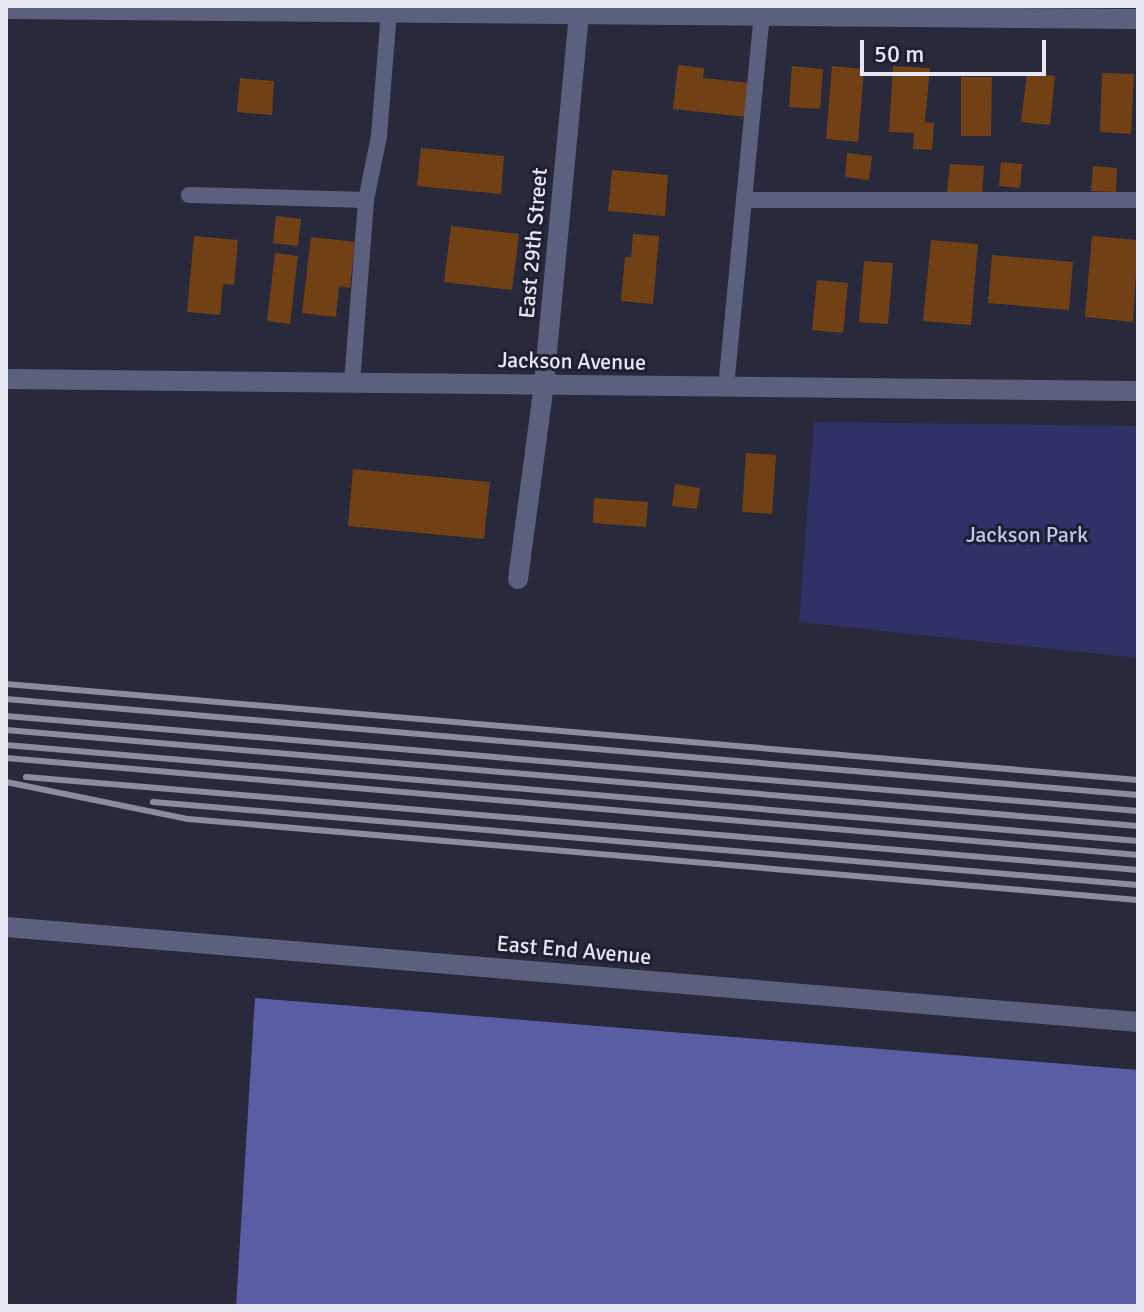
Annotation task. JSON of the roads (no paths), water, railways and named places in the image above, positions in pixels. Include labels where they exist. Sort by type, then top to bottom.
[{"type":"street","points":[[6,9],[389,13],[436,10],[763,11],[1138,19]]},
{"type":"street","name":"East 29th Street","points":[[518,579],[544,384],[579,10]]},
{"type":"street","name":"Jackson Avenue","points":[[6,379],[1138,391]]},
{"type":"street","name":"East End Avenue","points":[[6,927],[1138,1022]]},
{"type":"lane","points":[[726,387],[763,11]]},
{"type":"lane","points":[[352,383],[366,200],[379,136],[389,13]]},
{"type":"lane","points":[[189,195],[366,200]]},
{"type":"lane","points":[[744,200],[1138,200]]},
{"type":"railway","points":[[6,684],[1138,780]]},
{"type":"railway","points":[[6,699],[1138,795]]},
{"type":"railway","points":[[6,716],[1138,811]]},
{"type":"railway","points":[[6,730],[1138,826]]},
{"type":"railway","points":[[6,745],[1138,841]]},
{"type":"railway","points":[[6,758],[1138,855]]},
{"type":"railway","points":[[26,777],[1138,870]]},
{"type":"railway","points":[[6,782],[188,819],[1138,900]]},
{"type":"railway","points":[[153,802],[1138,885]]},
{"type":"park label","name":"Jackson Park","points":[[1027,535]]}]
